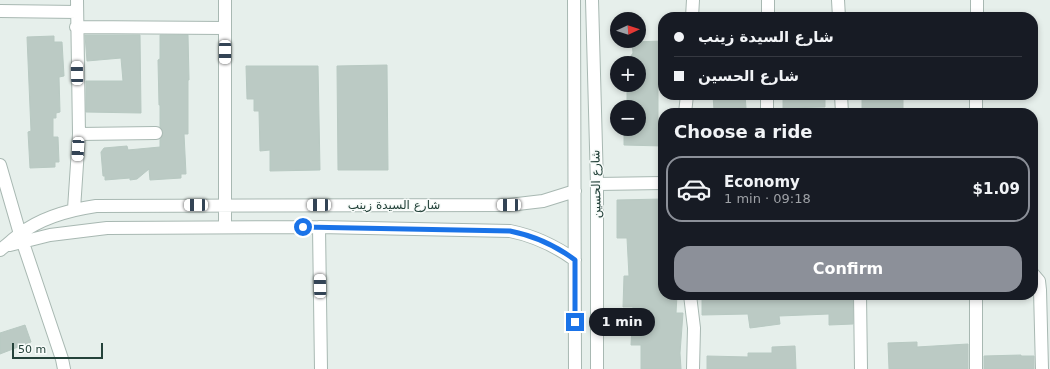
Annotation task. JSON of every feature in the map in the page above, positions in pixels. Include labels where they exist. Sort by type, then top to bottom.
[{"type":"street","points":[[225,0],[225,228]]},
{"type":"street","name":"شارع الحسين","points":[[574,0],[575,369]]},
{"type":"street","name":"شارع الحسين","points":[[592,0],[597,184],[597,369]]},
{"type":"street","points":[[692,12],[693,0]]},
{"type":"street","points":[[768,0],[768,12]]},
{"type":"street","points":[[838,0],[839,12]]},
{"type":"street","points":[[977,0],[977,12]]},
{"type":"street","points":[[0,11],[77,6],[76,27],[79,134],[74,209]]},
{"type":"street","points":[[76,27],[225,28]]},
{"type":"street","points":[[79,134],[156,133]]},
{"type":"street","points":[[0,165],[64,369]]},
{"type":"street","points":[[597,184],[658,183]]},
{"type":"street","name":"شارع السيدة زينب","points":[[2,248],[22,238],[37,223],[74,209],[96,206],[509,205],[543,201],[575,191]]},
{"type":"street","points":[[319,227],[321,369]]},
{"type":"street","name":"شارع السيدة زينب","points":[[22,238],[70,231],[107,228],[319,227],[510,231],[528,235],[544,241],[561,249],[575,260]]},
{"type":"street","points":[[1038,280],[1040,290],[1042,369]]},
{"type":"street","points":[[691,300],[694,328],[693,369]]},
{"type":"street","points":[[860,300],[861,369]]},
{"type":"street","points":[[976,300],[976,369]]},
{"type":"building","points":[[85,35],[140,35],[141,113],[86,112],[86,81],[123,81],[121,58],[87,61]]},
{"type":"building","points":[[160,35],[188,35],[188,134],[184,134],[186,174],[181,174],[181,178],[150,180],[149,169],[137,179],[130,180],[130,178],[105,180],[105,176],[103,176],[101,152],[104,148],[127,146],[128,150],[160,147],[160,139],[163,133],[160,127],[159,105],[158,60],[160,59]]},
{"type":"building","points":[[54,36],[54,42],[62,42],[64,76],[59,77],[60,112],[56,113],[56,118],[53,118],[53,137],[58,137],[59,162],[55,162],[55,167],[30,168],[28,132],[31,131],[27,37]]},
{"type":"building","points":[[658,41],[658,146],[624,145],[624,136],[646,136],[646,100],[627,100],[627,92],[646,92],[646,56],[631,56],[633,53],[633,48],[646,48],[646,42]]},
{"type":"building","points":[[387,65],[388,170],[338,170],[337,66]]},
{"type":"building","points":[[246,66],[318,66],[320,170],[270,171],[270,150],[260,151],[259,111],[254,111],[254,99],[247,99]]},
{"type":"building","points":[[713,100],[745,100],[746,108],[714,108]]},
{"type":"building","points":[[783,100],[825,100],[825,107],[783,108]]},
{"type":"building","points":[[862,100],[903,100],[903,108],[862,108]]},
{"type":"building","points":[[658,199],[658,300],[677,300],[676,313],[683,313],[680,353],[681,369],[641,369],[641,345],[631,345],[633,307],[623,307],[624,276],[629,276],[627,238],[617,238],[617,200]]},
{"type":"building","points":[[702,300],[853,300],[853,324],[829,325],[829,314],[779,316],[780,324],[750,328],[748,314],[702,315]]},
{"type":"building","points":[[25,325],[31,342],[0,354],[0,333]]},
{"type":"building","points":[[917,342],[917,347],[968,344],[968,369],[889,369],[888,343]]},
{"type":"building","points":[[795,346],[796,369],[707,369],[707,356],[748,357],[748,353],[772,353],[772,347]]},
{"type":"building","points":[[984,356],[1034,356],[1034,369],[984,369]]},
{"type":"route","points":[[303,227],[510,231],[528,235],[561,249],[575,260],[575,322]]}]
